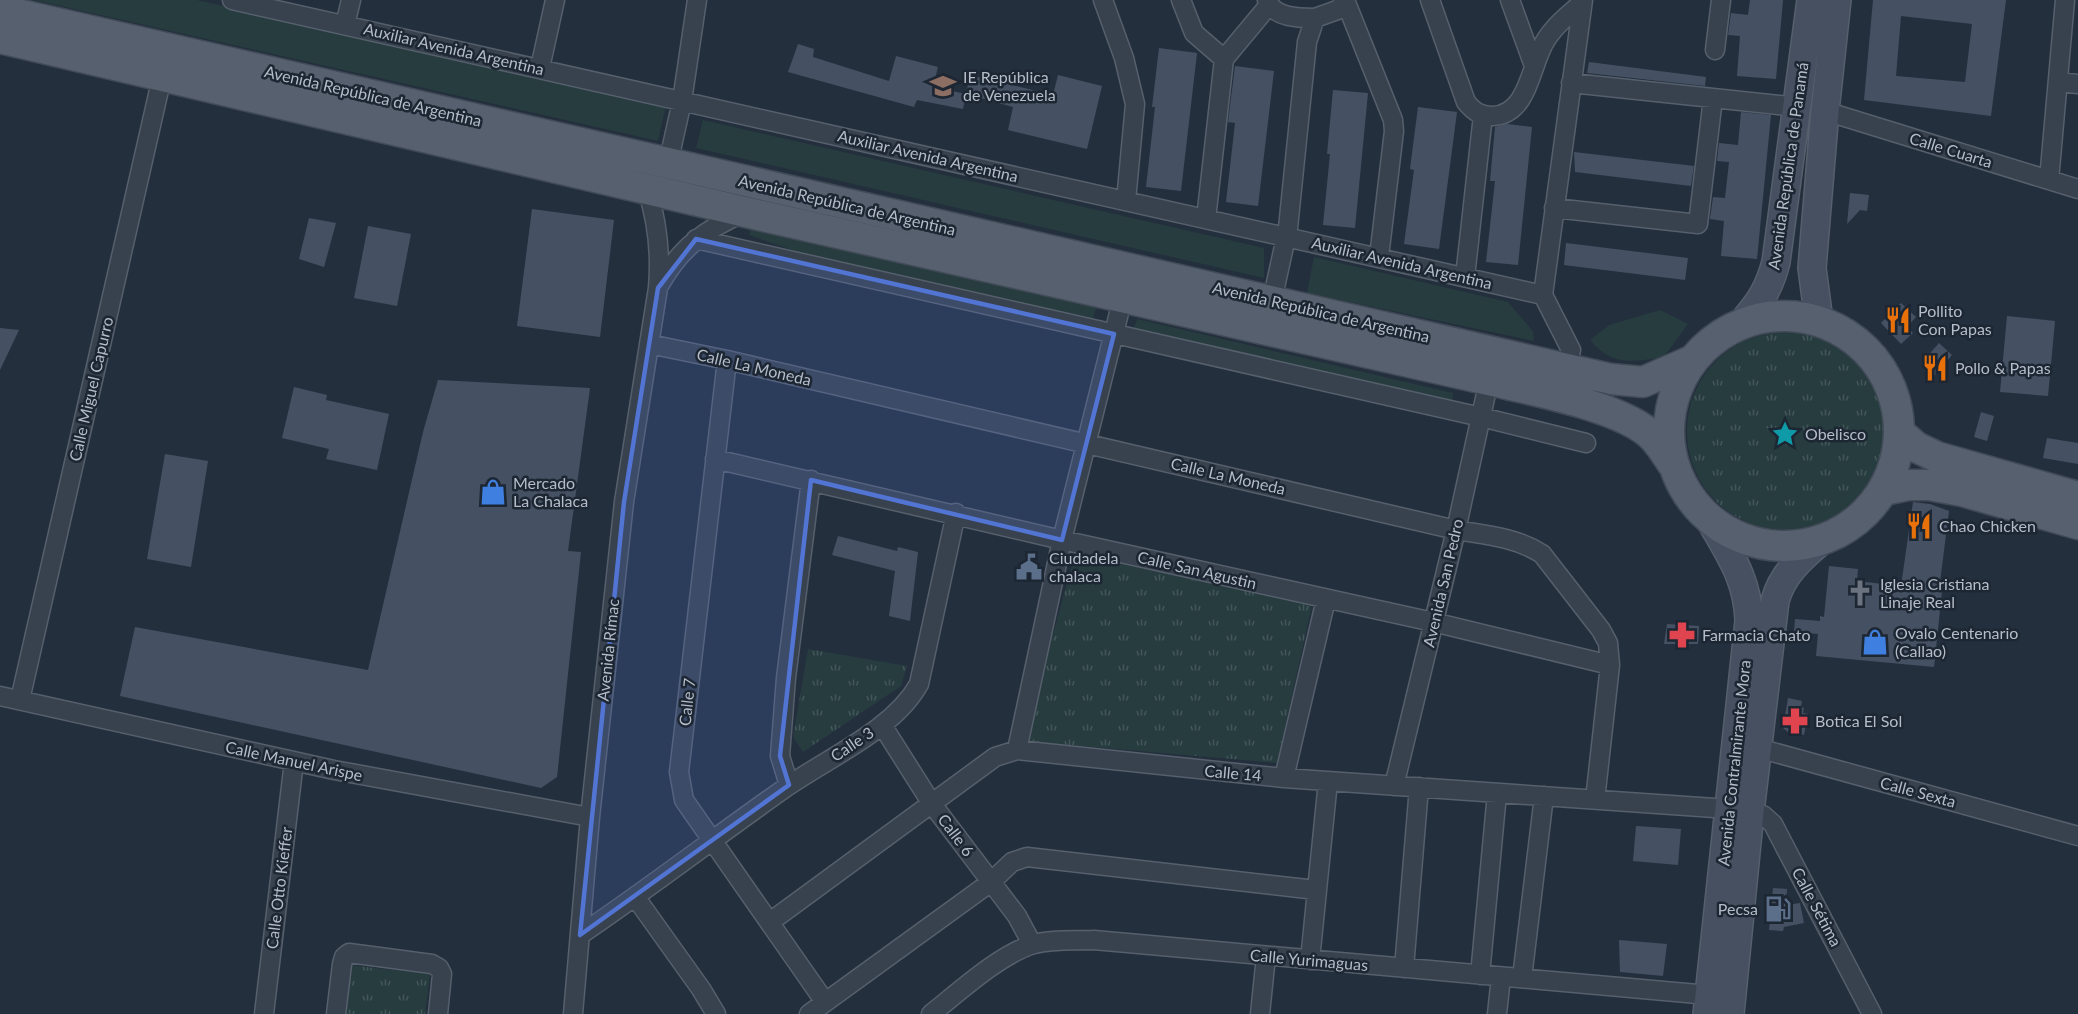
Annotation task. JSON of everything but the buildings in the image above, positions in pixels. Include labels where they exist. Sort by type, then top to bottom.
[{"type":"main road","name":"Avenida República de Panamá","points":[[1742,323],[1760,303],[1776,262],[1811,0]]},
{"type":"main road","name":"Avenida República de Panamá","points":[[1819,321],[1812,268],[1824,111],[1837,0]]},
{"type":"main road","name":"Avenida República de Argentina","points":[[0,10],[1567,370],[1611,379],[1643,382],[1691,361]]},
{"type":"main road","name":"Avenida República de Argentina","points":[[0,38],[744,212],[1489,380],[1600,408],[1630,422],[1652,436],[1672,463]]},
{"type":"main road","points":[[1800,317],[1819,321],[1846,334],[1869,353],[1886,377],[1896,404],[1900,433],[1896,463],[1884,490],[1867,512],[1846,529],[1821,541],[1802,545],[1782,547],[1763,545],[1726,531],[1710,520],[1694,504],[1681,484],[1672,463],[1668,436],[1670,409],[1678,383],[1691,361],[1714,339],[1742,323],[1761,318],[1800,317]]},
{"type":"main road","points":[[1900,433],[1916,447],[1937,457],[2078,497]]},
{"type":"main road","points":[[1884,490],[1908,485],[1929,485],[1962,491],[2078,524]]},
{"type":"main road","name":"Avenida Contralmirante Mora","points":[[1710,520],[1739,571],[1748,601],[1749,621],[1730,1014]]},
{"type":"main road","name":"Avenida Contralmirante Mora","points":[[1708,1004],[1740,811],[1758,748],[1772,618],[1778,588],[1800,559],[1821,541]]},
{"type":"street","name":"Auxiliar Avenida Argentina","points":[[232,0],[1543,295]]},
{"type":"street","points":[[345,25],[351,0]]},
{"type":"street","points":[[540,68],[555,0]]},
{"type":"street","points":[[668,164],[697,0]]},
{"type":"street","points":[[1103,0],[1124,58],[1135,104],[1126,201]]},
{"type":"street","points":[[1181,0],[1194,33],[1224,59]]},
{"type":"street","points":[[1206,219],[1224,59],[1268,2],[1280,14],[1295,18],[1315,18],[1340,9],[1344,0]]},
{"type":"street","points":[[1344,0],[1393,120],[1394,130],[1379,257]]},
{"type":"street","points":[[1430,0],[1466,102],[1473,111],[1496,116],[1509,112],[1520,101],[1544,42],[1561,20],[1582,1]]},
{"type":"street","points":[[1510,0],[1534,66]]},
{"type":"street","points":[[1715,50],[1721,0]]},
{"type":"street","points":[[2049,180],[2066,0]]},
{"type":"street","points":[[1567,370],[1571,350],[1543,295],[1582,1]]},
{"type":"street","points":[[1272,301],[1287,237],[1307,42],[1315,18]]},
{"type":"street","name":"Calle Miguel Capurro","points":[[20,700],[162,77]]},
{"type":"street","points":[[2058,82],[2078,84]]},
{"type":"street","points":[[1571,83],[1798,107]]},
{"type":"street","points":[[1554,208],[1698,224],[1713,98]]},
{"type":"street","name":"Calle Cuarta","points":[[1824,111],[2078,189]]},
{"type":"street","points":[[1465,277],[1483,115]]},
{"type":"street","name":"Avenida Rímac","points":[[573,1014],[590,817],[624,502],[658,288],[659,238],[655,213],[647,189]]},
{"type":"street","name":"Avenida Rímac","points":[[658,288],[668,270],[696,239],[719,223],[744,212]]},
{"type":"street","points":[[696,239],[1481,417],[1586,443]]},
{"type":"street","points":[[1017,750],[1062,540],[1123,297]]},
{"type":"street","name":"Calle La Moneda","points":[[649,344],[1529,545],[1542,554],[1601,630],[1608,643],[1610,665],[1595,800]]},
{"type":"street","name":"Calle 7","points":[[727,360],[679,772],[684,800],[825,1002]]},
{"type":"street","name":"Avenida San Pedro","points":[[1394,786],[1456,530],[1489,380]]},
{"type":"street","name":"Calle San Agustin","points":[[715,459],[956,513],[1062,540],[1434,622],[1610,665]]},
{"type":"street","points":[[789,785],[780,756],[786,678],[811,480]]},
{"type":"street","name":"Calle 3","points":[[580,935],[636,898],[789,785],[882,725],[912,696],[919,684],[956,513]]},
{"type":"street","points":[[1284,778],[1326,599]]},
{"type":"street","name":"Calle Manuel Arispe","points":[[0,696],[346,772],[590,817]]},
{"type":"street","name":"Calle 6","points":[[882,725],[932,804],[1017,916],[1032,945]]},
{"type":"street","name":"Calle Sexta","points":[[1758,748],[2078,834]]},
{"type":"street","name":"Calle 14","points":[[770,922],[995,757],[1017,750],[1284,778],[1740,811]]},
{"type":"street","name":"Calle Otto Kieffer","points":[[264,1014],[294,761]]},
{"type":"street","points":[[1310,960],[1328,781]]},
{"type":"street","points":[[1404,968],[1419,787]]},
{"type":"street","points":[[1480,975],[1497,793]]},
{"type":"street","points":[[1522,978],[1544,796]]},
{"type":"street","name":"Calle Sétima","points":[[1740,811],[1763,815],[1773,824],[1872,1014]]},
{"type":"street","points":[[809,1014],[991,882],[1012,862],[1027,857],[1316,890]]},
{"type":"street","points":[[636,898],[701,989],[716,1014]]},
{"type":"street","name":"Calle Yurimaguas","points":[[931,1014],[1008,955],[1049,941],[1094,940],[1522,978],[1708,1004]]},
{"type":"street","points":[[336,1014],[342,964],[344,957],[349,953],[432,964],[439,968],[442,974],[438,1014]]},
{"type":"street","points":[[1260,1014],[1266,956]]},
{"type":"street","points":[[1497,1014],[1501,977]]},
{"type":"highlighted area","points":[[696,239],[1114,334],[1062,540],[811,480],[780,756],[789,785],[580,935],[624,502],[658,288]]},
{"type":"green space","points":[[34,0],[197,0],[666,105],[658,141]]},
{"type":"green space","points":[[703,120],[1264,248],[1264,278],[696,148]]},
{"type":"green space","points":[[750,230],[1097,304],[1092,323],[827,262],[749,235]]},
{"type":"green space","points":[[1314,257],[1508,302],[1533,331],[1534,341],[1307,293]]},
{"type":"green space","points":[[1660,310],[1688,324],[1663,358],[1623,360],[1607,355],[1590,340],[1609,325]]},
{"type":"green space","points":[[1137,319],[1453,393],[1452,405],[1133,331]]},
{"type":"green space","points":[[1776,332],[1796,332],[1824,339],[1849,354],[1863,368],[1878,393],[1885,421],[1885,441],[1878,469],[1863,494],[1849,508],[1815,526],[1796,530],[1776,530],[1748,523],[1723,508],[1709,494],[1691,460],[1687,441],[1687,421],[1694,393],[1709,368],[1723,354],[1757,336]]},
{"type":"green space","points":[[1075,554],[1312,605],[1277,763],[1024,741]]},
{"type":"green space","points":[[808,649],[907,666],[901,686],[803,752],[793,737]]},
{"type":"green space","points":[[348,965],[430,974],[425,1014],[343,1014]]},
{"type":"place","name":"IE República de Venezuela","points":[[943,86]]},
{"type":"place","name":"Pollito Con Papas","points":[[1898,320]]},
{"type":"place","name":"Pollo & Papas","points":[[1935,368]]},
{"type":"place","name":"Obelisco","points":[[1785,434]]},
{"type":"place","name":"Mercado La Chalaca","points":[[493,492]]},
{"type":"place","name":"Chao Chicken","points":[[1919,526]]},
{"type":"place","name":"Ciudadela chalaca","points":[[1029,567]]},
{"type":"place","name":"Iglesia Cristiana Linaje Real","points":[[1860,593]]},
{"type":"place","name":"Farmacia Chato","points":[[1682,635]]},
{"type":"place","name":"Ovalo Centenario (Callao)","points":[[1875,642]]},
{"type":"place","name":"Botica El Sol","points":[[1795,721]]},
{"type":"place","name":"Pecsa","points":[[1778,909]]}]
